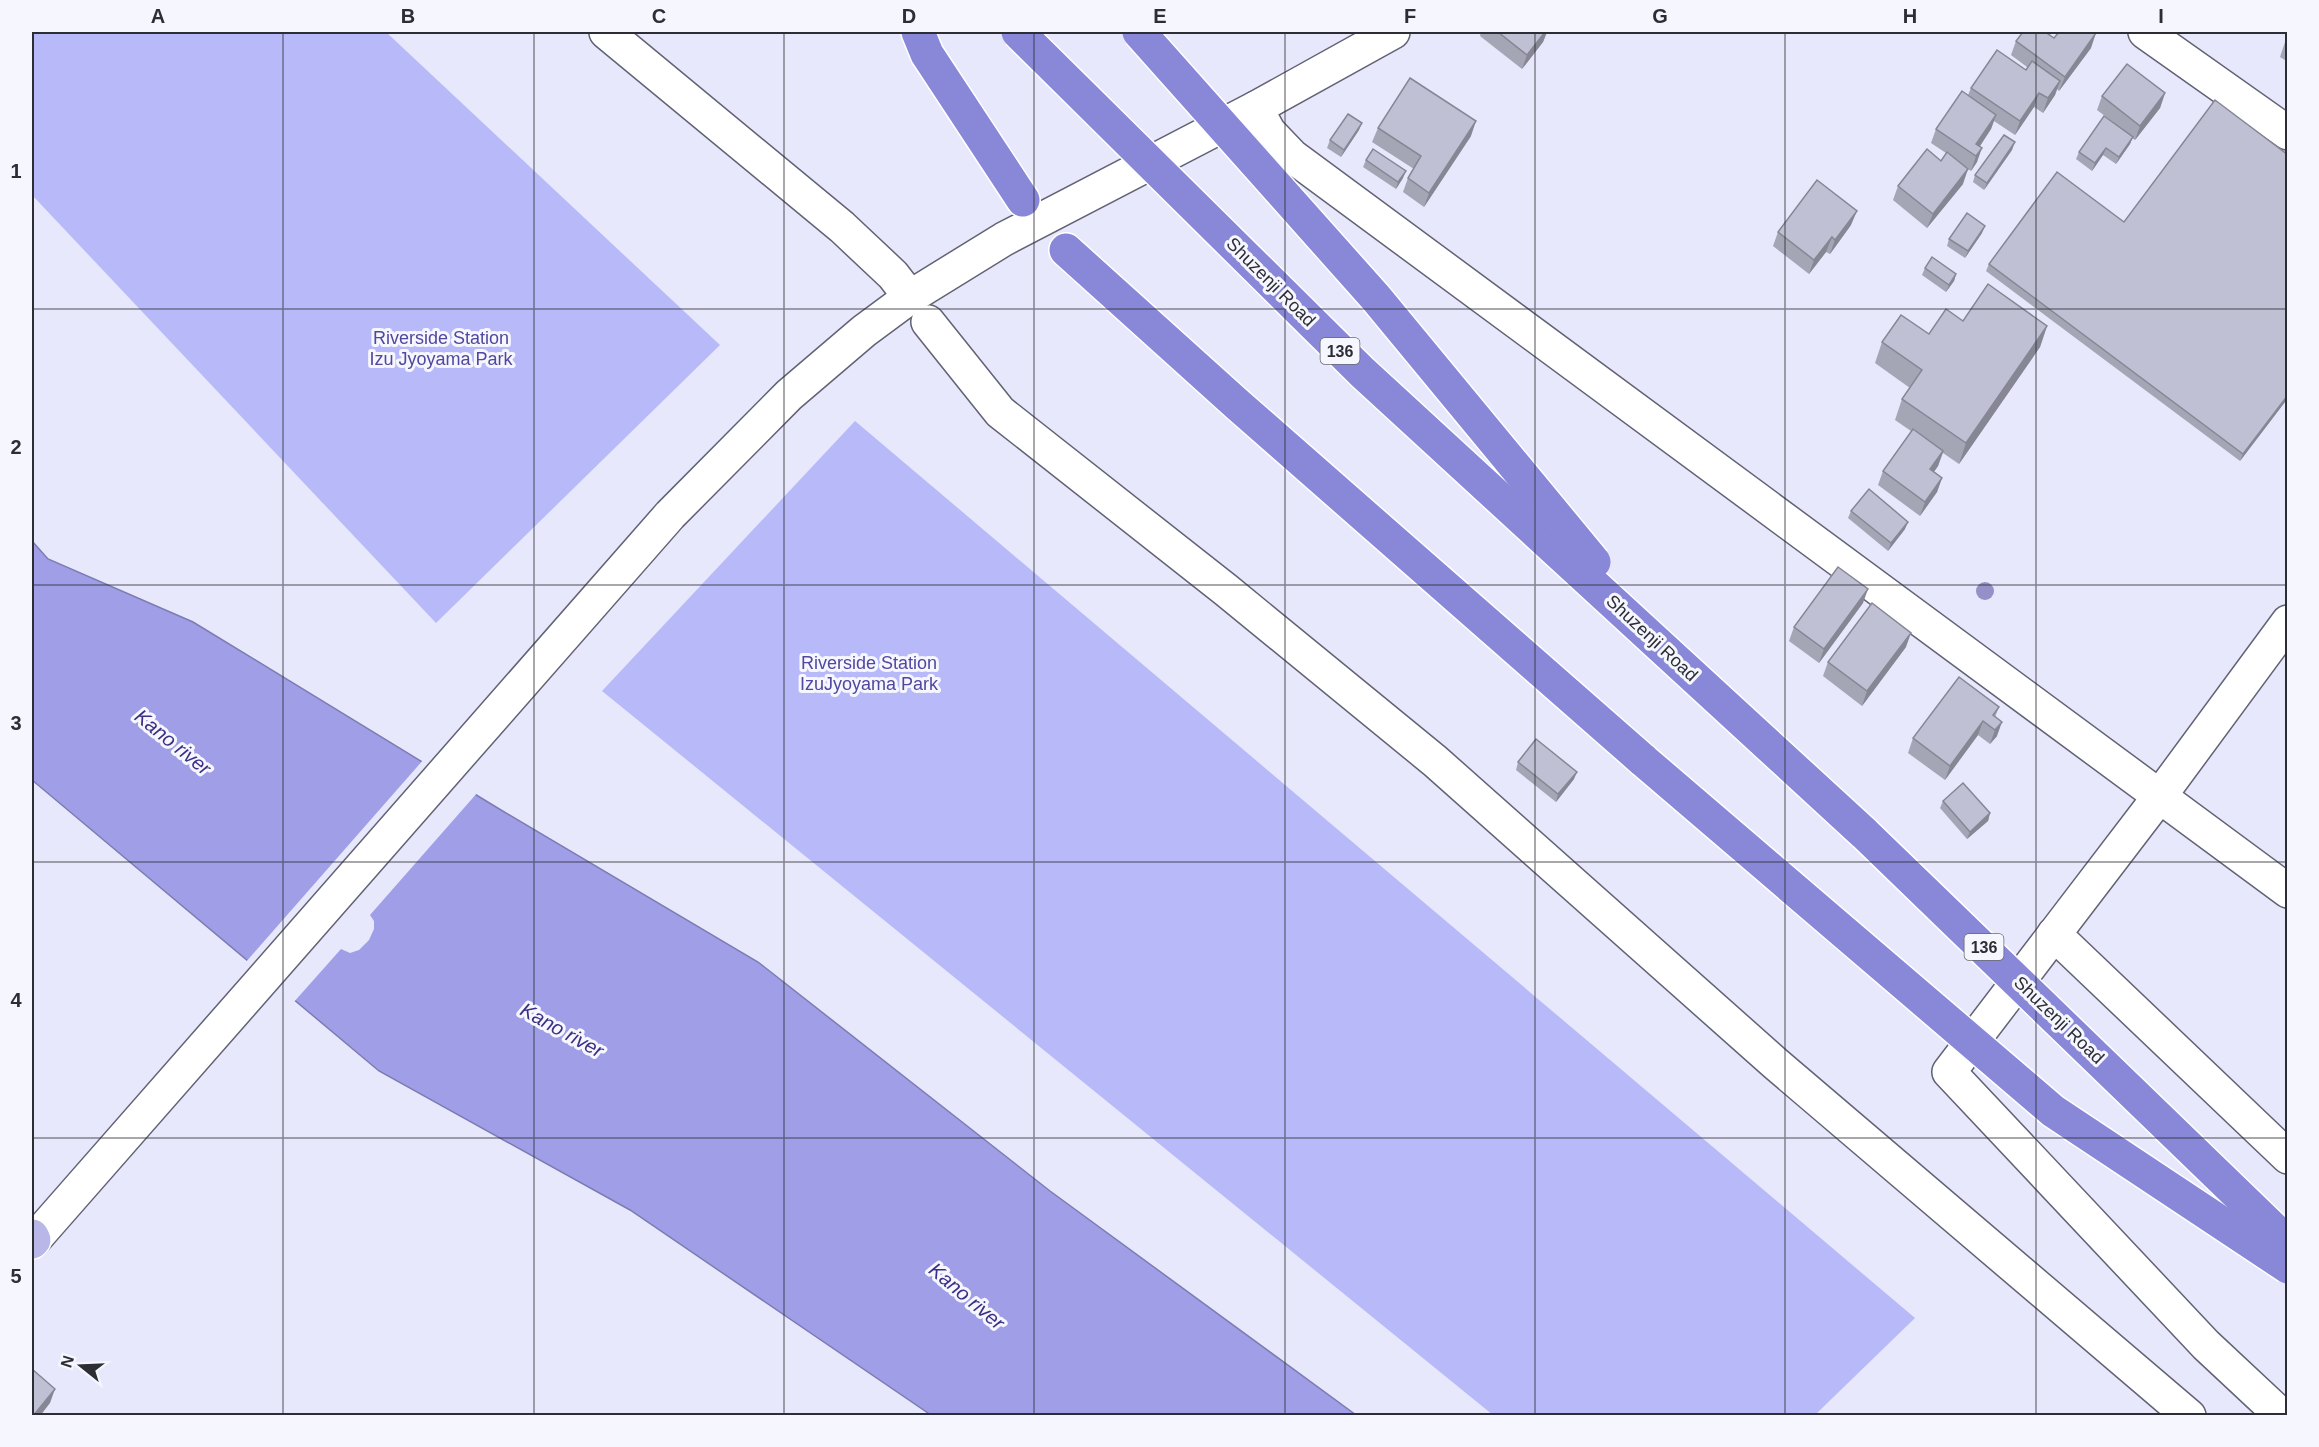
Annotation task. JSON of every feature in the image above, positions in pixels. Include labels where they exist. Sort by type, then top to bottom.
[{"type":"highway","points":[[918,32],[927,54],[1023,200]]},
{"type":"highway","name":"Shuzenji Road","points":[[1018,32],[1362,372],[1874,842],[2288,1243]]},
{"type":"highway","points":[[1139,32],[1376,298],[1674,658]]},
{"type":"highway","points":[[1066,250],[1238,405],[1644,761],[2053,1111],[2288,1267]]},
{"type":"street","points":[[606,32],[842,227],[893,275],[1000,412],[1226,590],[1435,761],[1776,1064],[2189,1416]]},
{"type":"street","points":[[32,1239],[81,1187],[670,515],[789,395],[864,331],[919,309],[1004,239],[1257,108],[1393,32]]},
{"type":"street","points":[[2145,32],[2288,133]]},
{"type":"street","points":[[1257,108],[1269,132],[1292,156],[2288,891]]},
{"type":"street","points":[[2282,1416],[2205,1345],[1949,1072],[2159,797],[2288,622]]},
{"type":"street","points":[[2054,934],[2288,1157]]},
{"type":"green space","name":"Riverside Station Izu Jyoyama Park","points":[[32,32],[386,32],[720,345],[436,623],[32,195]]},
{"type":"green space","name":"Riverside Station IzuJyoyama Park","points":[[855,421],[1915,1318],[1815,1415],[1493,1415],[602,691]]},
{"type":"water","name":"Kano river","points":[[32,541],[48,559],[193,622],[496,807],[758,962],[1050,1191],[1356,1415],[931,1415],[630,1210],[379,1071],[32,780]]},
{"type":"pier","points":[[424,759],[478,792],[370,915],[374,921],[374,929],[369,940],[359,950],[350,953],[341,949],[293,1003],[245,963]]},
{"type":"building","points":[[1498,32],[1545,32],[1527,55]]},
{"type":"building","points":[[2023,32],[2045,32],[2054,38],[2059,32],[2096,33],[2065,77],[2016,41]]},
{"type":"building","points":[[1997,50],[2026,70],[2032,61],[2060,81],[2048,98],[2039,93],[2020,121],[1971,88]]},
{"type":"building","points":[[2127,64],[2165,93],[2140,126],[2102,96]]},
{"type":"building","points":[[1410,78],[1476,121],[1429,193],[1408,178],[1421,156],[1378,128]]},
{"type":"building","points":[[1962,91],[1996,115],[1976,144],[1982,148],[1976,156],[1936,129]]},
{"type":"building","points":[[2215,100],[2288,155],[2288,395],[2243,454],[1989,264],[2057,172],[2124,222]]},
{"type":"building","points":[[1348,114],[1362,123],[1344,150],[1330,140]]},
{"type":"building","points":[[2104,116],[2133,137],[2119,157],[2106,148],[2095,163],[2079,152]]},
{"type":"building","points":[[2004,135],[2015,142],[1987,183],[1975,175]]},
{"type":"building","points":[[1373,149],[1406,171],[1398,182],[1366,160]]},
{"type":"building","points":[[1927,149],[1941,161],[1947,152],[1968,169],[1933,214],[1898,186]]},
{"type":"building","points":[[1817,180],[1857,211],[1835,240],[1832,237],[1814,260],[1778,232]]},
{"type":"building","points":[[1967,213],[1985,226],[1968,251],[1949,239]]},
{"type":"building","points":[[1932,257],[1956,274],[1949,285],[1925,268]]},
{"type":"building","points":[[1988,284],[2047,326],[1966,443],[1902,399],[1922,370],[1882,342],[1901,315],[1929,334],[1946,309],[1963,321]]},
{"type":"building","points":[[1913,429],[1943,451],[1930,469],[1942,478],[1925,502],[1883,471]]},
{"type":"building","points":[[1869,489],[1908,522],[1891,543],[1851,511]]},
{"type":"building","points":[[1838,567],[1868,589],[1824,649],[1794,627]]},
{"type":"building","points":[[1872,603],[1911,633],[1867,691],[1828,662]]},
{"type":"building","points":[[1959,677],[1999,707],[1993,715],[2002,722],[1995,730],[1983,721],[1950,766],[1913,738]]},
{"type":"building","points":[[1536,739],[1577,772],[1558,794],[1518,762]]},
{"type":"building","points":[[1963,783],[1990,813],[1970,832],[1943,801]]},
{"type":"building","points":[[32,1369],[55,1389],[33,1416],[32,1416]]}]
